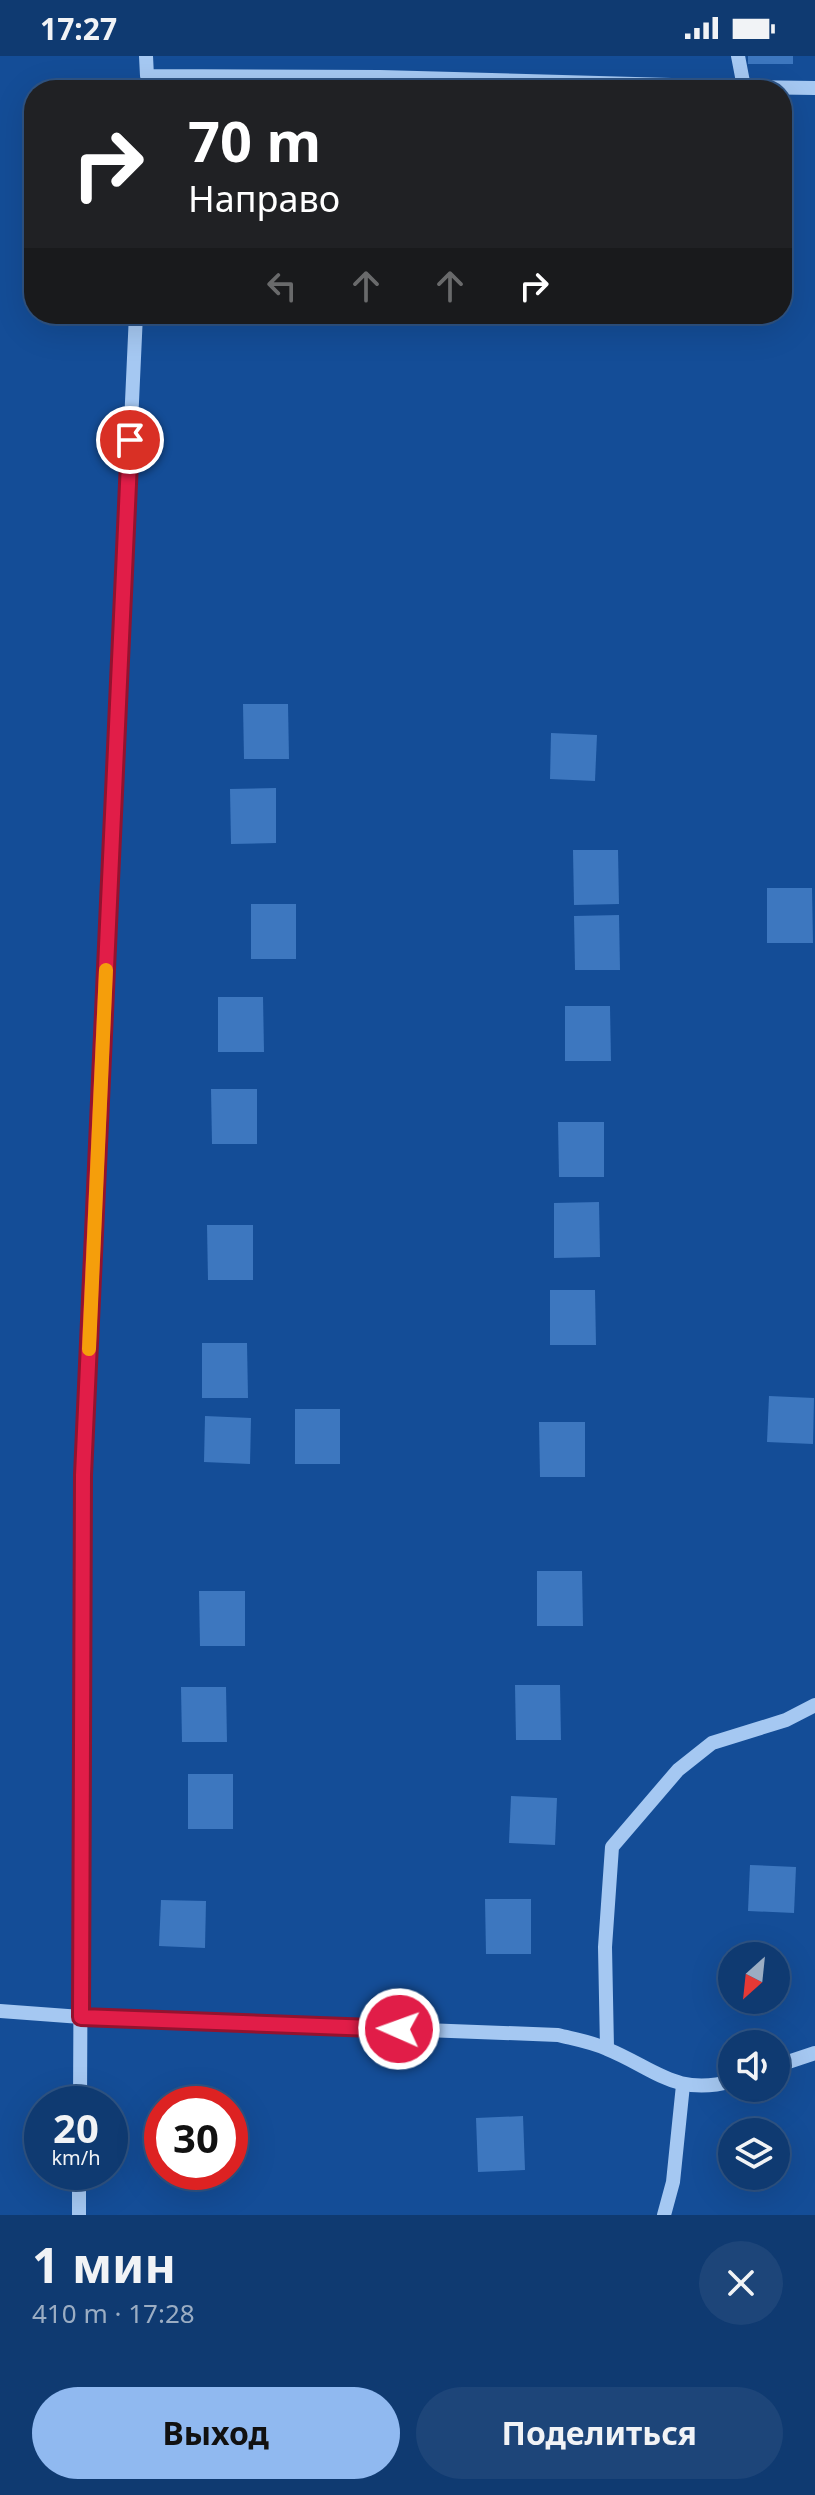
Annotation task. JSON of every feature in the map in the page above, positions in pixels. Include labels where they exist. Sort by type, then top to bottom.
[{"type":"street","points":[[146,56],[147,80]]},
{"type":"street","points":[[738,56],[743,80]]},
{"type":"street","points":[[264,80],[380,77],[489,80]]},
{"type":"street","points":[[792,88],[815,88]]},
{"type":"street","points":[[80,2086],[83,1475],[136,324]]},
{"type":"street","points":[[607,2048],[605,1947],[612,1847],[678,1770],[712,1743],[786,1720],[815,1705]]},
{"type":"street","points":[[0,2011],[81,2017],[558,2035],[607,2048],[683,2085],[718,2082]]},
{"type":"street","points":[[790,2061],[815,2053]]},
{"type":"street","points":[[664,2215],[673,2182],[683,2085]]},
{"type":"street","points":[[79,2190],[79,2215]]},
{"type":"building","points":[[748,56],[793,56],[793,64],[748,64]]},
{"type":"building","points":[[243,704],[288,704],[289,759],[244,759]]},
{"type":"building","points":[[551,733],[597,735],[595,781],[550,779]]},
{"type":"building","points":[[276,788],[276,843],[231,844],[230,789]]},
{"type":"building","points":[[573,850],[618,850],[619,904],[574,905]]},
{"type":"building","points":[[767,888],[812,888],[813,943],[767,943]]},
{"type":"building","points":[[251,904],[296,904],[296,959],[251,959]]},
{"type":"building","points":[[619,915],[620,970],[575,970],[574,916]]},
{"type":"building","points":[[218,997],[263,997],[264,1052],[218,1052]]},
{"type":"building","points":[[565,1006],[610,1006],[611,1061],[565,1061]]},
{"type":"building","points":[[211,1089],[257,1089],[257,1144],[212,1144]]},
{"type":"building","points":[[558,1122],[604,1122],[604,1177],[559,1177]]},
{"type":"building","points":[[599,1202],[600,1257],[554,1258],[554,1203]]},
{"type":"building","points":[[207,1225],[253,1225],[253,1280],[208,1280]]},
{"type":"building","points":[[550,1290],[595,1290],[596,1345],[550,1345]]},
{"type":"building","points":[[202,1343],[247,1343],[248,1398],[202,1398]]},
{"type":"building","points":[[769,1396],[814,1398],[813,1444],[767,1442]]},
{"type":"building","points":[[295,1409],[340,1409],[340,1464],[295,1464]]},
{"type":"building","points":[[205,1416],[251,1418],[250,1464],[204,1462]]},
{"type":"building","points":[[539,1422],[585,1422],[585,1477],[540,1477]]},
{"type":"building","points":[[537,1571],[582,1571],[583,1626],[537,1626]]},
{"type":"building","points":[[199,1591],[245,1591],[245,1646],[200,1646]]},
{"type":"building","points":[[515,1685],[560,1685],[561,1740],[516,1740]]},
{"type":"building","points":[[181,1687],[226,1687],[227,1742],[182,1742]]},
{"type":"building","points":[[188,1774],[233,1774],[233,1829],[188,1829]]},
{"type":"building","points":[[511,1796],[557,1798],[555,1845],[509,1843]]},
{"type":"building","points":[[750,1865],[796,1867],[794,1913],[748,1911]]},
{"type":"building","points":[[485,1899],[531,1899],[531,1954],[486,1954]]},
{"type":"building","points":[[161,1900],[206,1901],[205,1948],[159,1946]]},
{"type":"building","points":[[523,2116],[525,2170],[478,2172],[476,2118]]},
{"type":"slow traffic","points":[[89,1349],[106,970]]},
{"type":"route","points":[[130,440],[83,1475],[81,2017],[399,2029]]}]
